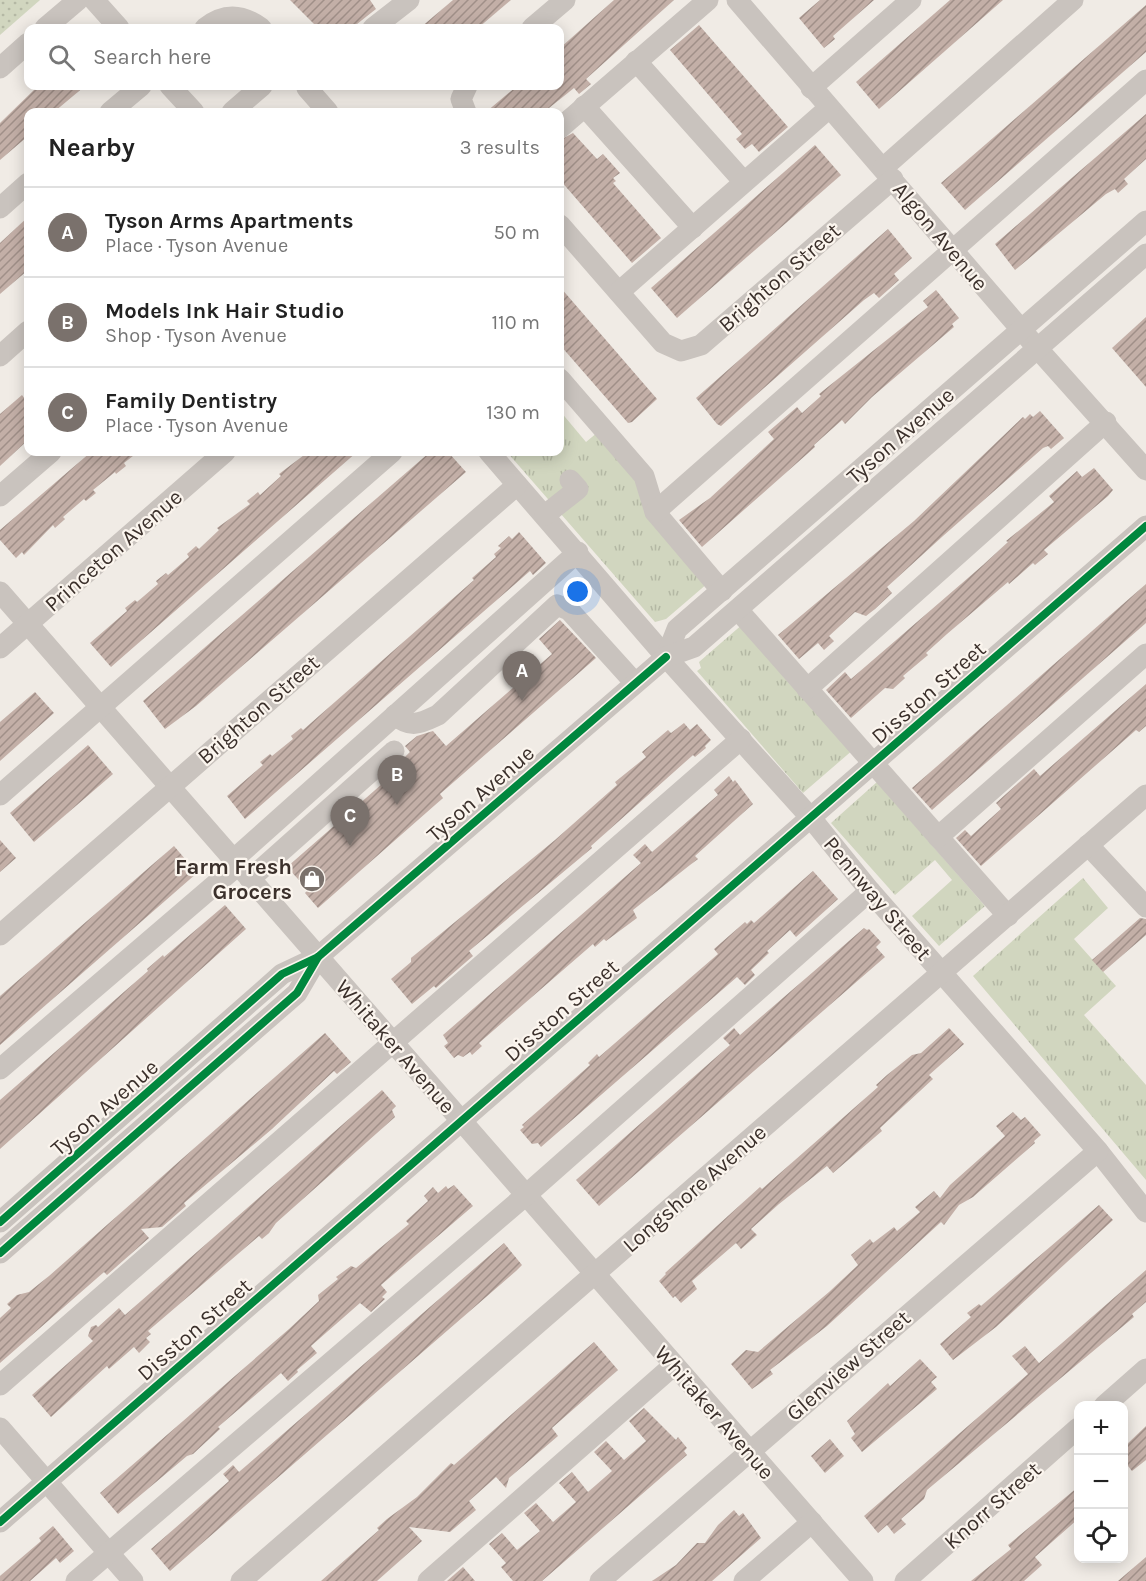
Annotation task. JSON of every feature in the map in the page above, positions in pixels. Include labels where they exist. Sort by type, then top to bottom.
[{"type":"street","points":[[50,24],[78,0]]},
{"type":"street","points":[[94,0],[116,24]]},
{"type":"street","points":[[378,24],[409,0]]},
{"type":"street","points":[[537,24],[565,0]]},
{"type":"street","points":[[564,124],[708,0]]},
{"type":"street","points":[[811,88],[912,0]]},
{"type":"street","name":"Brighton Street","points":[[619,292],[660,339],[681,351],[701,345],[1073,0]]},
{"type":"street","name":"Algon Avenue","points":[[741,1],[811,88],[1146,470]]},
{"type":"street","points":[[212,24],[219,19],[233,16],[248,19],[255,24]]},
{"type":"street","points":[[0,68],[24,47]]},
{"type":"street","points":[[636,61],[744,182]]},
{"type":"street","points":[[656,513],[1146,80]]},
{"type":"street","points":[[115,108],[136,90]]},
{"type":"street","points":[[174,90],[190,108]]},
{"type":"street","points":[[237,108],[257,90]]},
{"type":"street","points":[[309,90],[324,108]]},
{"type":"street","points":[[464,108],[461,99],[465,90]]},
{"type":"street","points":[[584,106],[693,228]]},
{"type":"street","points":[[564,230],[619,292],[829,108]]},
{"type":"street","points":[[0,208],[24,187]]},
{"type":"street","name":"Tyson Avenue","points":[[666,657],[677,629],[1146,222]]},
{"type":"street","name":"Tyson Avenue","points":[[0,1222],[282,975],[318,957],[666,657],[693,647],[738,610],[1146,254]]},
{"type":"street","points":[[0,356],[24,335]]},
{"type":"street","points":[[564,384],[644,477],[656,513],[722,591]]},
{"type":"street","points":[[807,689],[1106,422]]},
{"type":"street","points":[[0,496],[46,456]]},
{"type":"street","name":"Princeton Avenue","points":[[0,648],[220,456]]},
{"type":"street","points":[[0,795],[387,456]]},
{"type":"street","name":"Pennway Street","points":[[492,456],[578,552],[666,657],[811,818],[870,891],[1098,1151],[1146,1212]]},
{"type":"street","points":[[545,515],[578,489],[570,480]]},
{"type":"street","name":"Brighton Street","points":[[0,935],[517,485]]},
{"type":"street","points":[[836,492],[853,511]]},
{"type":"street","name":"Disston Street","points":[[0,1522],[1146,526]]},
{"type":"street","points":[[240,868],[395,715],[578,552]]},
{"type":"street","name":"Whitaker Avenue","points":[[0,592],[863,1581]]},
{"type":"street","points":[[395,715],[405,723],[418,725],[438,715],[557,605],[569,610],[635,683]]},
{"type":"street","points":[[738,610],[1008,916]]},
{"type":"street","points":[[938,837],[1146,654]]},
{"type":"street","points":[[0,1385],[741,739]]},
{"type":"street","points":[[0,1069],[240,868],[394,751]]},
{"type":"street","name":"Longshore Avenue","points":[[241,1581],[1146,795]]},
{"type":"street","points":[[1088,845],[1146,907]]},
{"type":"street","points":[[76,1581],[526,1195],[870,891]]},
{"type":"street","name":"Tyson Avenue","points":[[0,1253],[297,993],[318,957]]},
{"type":"street","points":[[102,1132],[118,1150]]},
{"type":"street","name":"Glenview Street","points":[[600,1581],[1098,1151]]},
{"type":"street","points":[[428,1581],[674,1365]]},
{"type":"street","points":[[1110,1401],[1146,1369]]},
{"type":"street","points":[[0,1428],[133,1581]]},
{"type":"street","name":"Knorr Street","points":[[905,1581],[1074,1432]]},
{"type":"street","points":[[744,1581],[812,1522]]},
{"type":"green space","points":[[0,0],[40,0],[0,35]]},
{"type":"green space","points":[[564,416],[586,442],[598,432],[636,475],[708,583],[666,619],[655,622],[510,456],[564,456]]},
{"type":"green space","points":[[744,623],[854,749],[803,793],[697,671],[701,668],[699,662]]},
{"type":"green space","points":[[877,782],[985,906],[939,946],[912,916],[952,880],[935,860],[895,895],[831,823]]},
{"type":"green space","points":[[1083,878],[1108,908],[1074,939],[1116,986],[1084,1015],[1146,1085],[1146,1180],[973,976]]},
{"type":"building","points":[[290,0],[370,0],[376,9],[357,24],[314,24]]},
{"type":"building","points":[[453,0],[511,0],[483,24],[425,24]]},
{"type":"building","points":[[614,0],[674,0],[586,79],[591,84],[579,94],[574,88],[549,108],[491,108],[512,90],[564,90],[564,44]]},
{"type":"building","points":[[820,0],[874,0],[833,36],[835,39],[824,48],[799,18]]},
{"type":"building","points":[[950,0],[1003,0],[879,109],[856,82]]},
{"type":"building","points":[[1146,5],[1146,52],[965,210],[941,183]]},
{"type":"building","points":[[699,25],[788,127],[759,152],[752,144],[745,149],[736,139],[742,134],[670,50]]},
{"type":"building","points":[[34,90],[80,90],[59,108],[24,108],[24,139],[0,160],[0,123]]},
{"type":"building","points":[[1146,114],[1146,159],[1124,179],[1128,184],[1118,193],[1115,189],[1106,194],[1015,270],[995,244]]},
{"type":"building","points":[[573,133],[597,159],[603,154],[620,173],[613,178],[616,181],[613,183],[661,238],[632,263],[564,185],[564,138]]},
{"type":"building","points":[[815,145],[841,175],[677,318],[651,288]]},
{"type":"building","points":[[24,221],[24,273],[0,294],[0,243]]},
{"type":"building","points":[[888,229],[912,258],[894,274],[899,280],[879,298],[874,293],[864,300],[721,426],[717,424],[696,398]]},
{"type":"building","points":[[936,290],[959,318],[952,324],[954,327],[872,397],[845,424],[842,420],[814,445],[815,447],[702,547],[679,520],[710,498],[774,439],[768,432],[797,407],[802,413],[821,396],[819,394],[928,307],[923,301]]},
{"type":"building","points":[[564,292],[657,399],[628,423],[564,350]]},
{"type":"building","points":[[1146,317],[1146,387],[1112,348]]},
{"type":"building","points":[[22,395],[24,398],[24,444],[0,466],[0,414]]},
{"type":"building","points":[[1040,411],[1064,438],[1051,449],[1048,446],[1043,448],[943,536],[887,587],[892,593],[875,609],[866,616],[855,612],[829,636],[834,641],[824,650],[818,643],[799,659],[778,635],[914,521],[1023,417],[1025,419],[1030,414],[1033,417]]},
{"type":"building","points":[[86,456],[133,456],[124,463],[126,466],[93,490],[96,493],[86,501],[84,499],[63,517],[65,519],[55,528],[53,525],[24,555],[22,552],[16,558],[0,540],[0,530]]},
{"type":"building","points":[[303,456],[352,456],[111,667],[90,643],[127,611],[125,608],[135,600],[137,602],[158,584],[156,581],[166,573],[168,575],[189,557],[187,554],[196,546],[199,549],[219,530],[217,528],[250,504],[247,501],[258,492],[260,495],[281,476],[279,474]]},
{"type":"building","points":[[425,456],[452,456],[466,472],[196,706],[165,729],[143,701]]},
{"type":"building","points":[[1094,468],[1113,490],[1108,496],[1044,550],[1048,554],[1035,565],[1033,563],[1009,584],[1008,582],[947,634],[926,653],[928,655],[903,676],[905,678],[893,689],[885,688],[851,718],[826,690],[845,672],[851,679],[983,565],[1008,542],[1006,541],[1054,502],[1049,496],[1077,471],[1082,477]]},
{"type":"building","points":[[519,532],[546,563],[533,575],[530,571],[245,819],[227,796],[263,765],[260,762],[270,754],[272,756],[293,739],[291,736],[301,728],[303,730],[474,580],[472,578],[496,557],[494,554],[501,548],[498,546],[509,536],[512,539]]},
{"type":"building","points":[[1146,584],[1146,623],[932,810],[912,788]]},
{"type":"building","points":[[560,620],[596,658],[440,794],[443,798],[318,908],[305,893],[308,890],[287,867],[398,770],[395,767],[410,752],[405,746],[417,736],[433,731],[446,746],[552,654],[539,639]]},
{"type":"building","points":[[1146,684],[1146,726],[1139,732],[1136,730],[981,866],[956,838],[965,830],[971,836],[1001,809],[996,803],[1034,769],[1040,776]]},
{"type":"building","points":[[35,692],[54,713],[0,761],[0,722]]},
{"type":"building","points":[[684,723],[690,730],[697,724],[711,740],[705,746],[706,748],[695,757],[693,755],[591,846],[592,848],[469,951],[473,956],[436,988],[434,986],[412,1004],[391,979],[411,962],[411,958],[555,840],[617,785],[615,782],[646,757],[642,752],[668,730],[671,733]]},
{"type":"building","points":[[88,745],[113,774],[34,842],[10,813]]},
{"type":"building","points":[[729,776],[733,782],[735,780],[753,804],[695,856],[698,859],[633,910],[637,918],[606,941],[604,939],[595,947],[593,944],[479,1043],[482,1046],[472,1055],[470,1052],[463,1057],[458,1055],[454,1058],[444,1046],[448,1043],[443,1035],[641,863],[633,855],[645,844],[652,852],[718,795],[714,790]]},
{"type":"building","points":[[0,840],[16,858],[0,872]]},
{"type":"building","points":[[174,846],[197,873],[0,1045],[0,996]]},
{"type":"building","points":[[813,871],[838,899],[796,937],[790,930],[767,951],[769,953],[751,970],[755,975],[745,985],[737,977],[541,1147],[538,1143],[532,1144],[520,1130],[524,1127],[522,1125],[590,1065],[588,1063],[597,1054],[599,1057],[718,954],[714,949],[745,922],[747,924],[751,920],[754,923]]},
{"type":"building","points":[[225,905],[246,929],[0,1149],[0,1100],[148,971],[147,969],[163,955],[164,957]]},
{"type":"building","points":[[1140,918],[1146,919],[1146,935],[1103,972],[1092,960]]},
{"type":"building","points":[[864,928],[869,929],[881,942],[876,947],[885,957],[599,1206],[576,1180],[730,1045],[723,1038],[734,1028],[740,1035]]},
{"type":"building","points":[[949,1028],[964,1044],[929,1075],[933,1079],[880,1128],[882,1131],[833,1173],[827,1166],[779,1204],[751,1229],[757,1235],[741,1249],[736,1243],[692,1281],[697,1289],[681,1303],[675,1296],[673,1298],[659,1281],[665,1273],[760,1187],[762,1189],[878,1087],[876,1085],[887,1075],[912,1055],[921,1053]]},
{"type":"building","points":[[325,1033],[351,1062],[337,1074],[334,1071],[272,1129],[184,1203],[186,1206],[162,1227],[141,1229],[149,1238],[107,1275],[104,1272],[0,1363],[0,1318],[11,1308],[7,1304],[17,1295],[29,1292],[49,1276]]},
{"type":"building","points":[[382,1090],[396,1106],[392,1110],[395,1117],[276,1223],[269,1233],[262,1239],[259,1236],[148,1331],[151,1334],[146,1338],[150,1342],[139,1353],[134,1347],[109,1369],[107,1366],[51,1417],[32,1395],[93,1341],[88,1336],[91,1327],[96,1325],[98,1327],[119,1308],[125,1315]]},
{"type":"building","points":[[1013,1112],[1021,1120],[1025,1117],[1041,1135],[1034,1141],[1035,1143],[973,1197],[959,1205],[944,1225],[941,1222],[827,1326],[770,1370],[773,1374],[752,1389],[731,1364],[746,1350],[758,1352],[829,1292],[858,1265],[851,1255],[870,1239],[873,1243],[894,1227],[897,1231],[920,1212],[915,1207],[934,1191],[940,1198],[950,1185],[1005,1136],[996,1126]]},
{"type":"building","points":[[454,1185],[473,1206],[381,1285],[387,1292],[382,1297],[385,1299],[371,1312],[360,1303],[311,1346],[317,1353],[288,1381],[281,1373],[218,1427],[220,1429],[193,1454],[187,1456],[118,1514],[100,1493],[289,1329],[319,1301],[318,1295],[338,1279],[336,1277],[351,1266],[356,1268],[409,1224],[406,1221],[428,1201],[424,1196],[433,1187],[438,1193],[446,1186],[448,1189]]},
{"type":"building","points":[[1099,1205],[1113,1220],[996,1327],[953,1360],[940,1344],[971,1317],[967,1313],[979,1304],[981,1306]]},
{"type":"building","points":[[504,1243],[522,1265],[516,1271],[170,1571],[151,1549],[229,1481],[223,1474],[233,1465],[239,1472]]},
{"type":"building","points":[[1146,1270],[1146,1302],[1132,1314],[1134,1317],[927,1490],[924,1499],[901,1519],[906,1524],[894,1534],[887,1525],[878,1533],[864,1516],[1028,1374],[1012,1356],[1025,1346],[1039,1363]]},
{"type":"building","points":[[594,1342],[618,1370],[552,1428],[558,1436],[509,1478],[506,1488],[496,1477],[469,1501],[476,1510],[450,1532],[409,1527],[422,1541],[377,1581],[321,1581],[379,1530],[377,1528],[387,1519],[417,1497],[451,1463],[454,1465]]},
{"type":"building","points":[[920,1359],[937,1377],[931,1382],[937,1389],[862,1452],[851,1438],[855,1434],[847,1421],[888,1383],[890,1386]]},
{"type":"building","points":[[644,1408],[676,1440],[678,1437],[687,1448],[684,1451],[687,1455],[542,1581],[513,1581],[501,1567],[506,1563],[489,1544],[502,1533],[517,1550],[540,1531],[524,1513],[536,1503],[553,1522],[576,1502],[559,1483],[572,1472],[588,1492],[612,1471],[594,1452],[606,1441],[624,1460],[646,1441],[629,1421]]},
{"type":"building","points":[[1146,1426],[1146,1460],[1132,1471],[1128,1466],[1128,1443]]},
{"type":"building","points":[[830,1439],[844,1456],[825,1473],[811,1456]]},
{"type":"building","points":[[1074,1490],[1074,1523],[1035,1557],[1042,1565],[1024,1581],[971,1581],[1011,1549],[1008,1545]]},
{"type":"building","points":[[734,1510],[739,1516],[743,1513],[761,1538],[712,1581],[652,1581],[676,1565],[697,1543],[705,1543],[718,1525]]},
{"type":"building","points":[[53,1526],[74,1551],[60,1563],[56,1558],[30,1581],[0,1581],[0,1576],[41,1541],[39,1538]]},
{"type":"building","points":[[1146,1557],[1146,1581],[1118,1581]]},
{"type":"building","points":[[463,1567],[475,1581],[447,1581]]},
{"type":"cycle path","points":[[0,1522],[1146,526]]},
{"type":"cycle path","points":[[0,1222],[282,974],[318,957],[666,657]]},
{"type":"cycle path","points":[[0,1253],[297,993],[318,957]]},
{"type":"place","name":"Tyson Arms Apartments","points":[[522,701]]},
{"type":"place","name":"Models Ink Hair Studio","points":[[397,805]]},
{"type":"place","name":"Family Dentistry","points":[[350,846]]},
{"type":"place","name":"Farm Fresh Grocers","points":[[312,879]]}]
